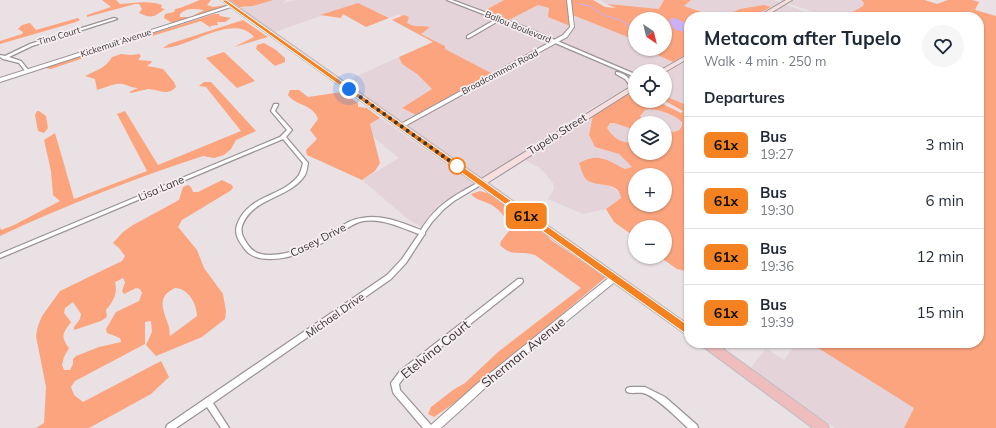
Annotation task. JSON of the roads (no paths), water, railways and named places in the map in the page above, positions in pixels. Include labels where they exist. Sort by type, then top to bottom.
[{"type":"main road","points":[[224,0],[684,327]]},
{"type":"main road","points":[[769,12],[790,0]]},
{"type":"main road","points":[[672,65],[684,59]]},
{"type":"main road","name":"Tupelo Street","points":[[481,183],[628,90]]},
{"type":"main road","points":[[721,348],[823,428]]},
{"type":"street","name":"Ballou Boulevard","points":[[449,0],[499,18],[628,73]]},
{"type":"street","name":"Broadcommon Road","points":[[400,126],[568,34],[572,28],[569,0]]},
{"type":"street","name":"Kickemuit Avenue","points":[[0,80],[232,6]]},
{"type":"street","points":[[468,37],[499,18]]},
{"type":"street","name":"Tina Court","points":[[2,57],[27,46],[115,19]]},
{"type":"street","name":"Ballou Boulevard","points":[[564,46],[568,50],[624,76],[628,80]]},
{"type":"street","points":[[2,57],[20,62],[27,71]]},
{"type":"street","points":[[276,106],[273,111],[290,130],[283,137]]},
{"type":"street","name":"Casey Drive","points":[[283,137],[306,162],[305,169],[294,183],[252,207],[244,214],[239,227],[239,236],[249,251],[260,257],[290,256],[300,252],[353,222],[364,219],[386,220],[423,233]]},
{"type":"street","name":"Lisa Lane","points":[[0,256],[283,137]]},
{"type":"street","name":"Michael Drive","points":[[170,428],[389,277],[404,263],[435,214],[446,203],[481,183]]},
{"type":"street","name":"Sherman Avenue","points":[[434,428],[481,386],[614,278]]},
{"type":"street","name":"Etelvina Court","points":[[428,428],[397,392],[395,383],[403,373],[520,281]]},
{"type":"street","points":[[630,390],[645,390],[662,399],[694,428]]},
{"type":"street","points":[[208,402],[225,428]]},
{"type":"waterway","points":[[579,4],[590,6],[603,15],[620,20],[628,25]]}]
